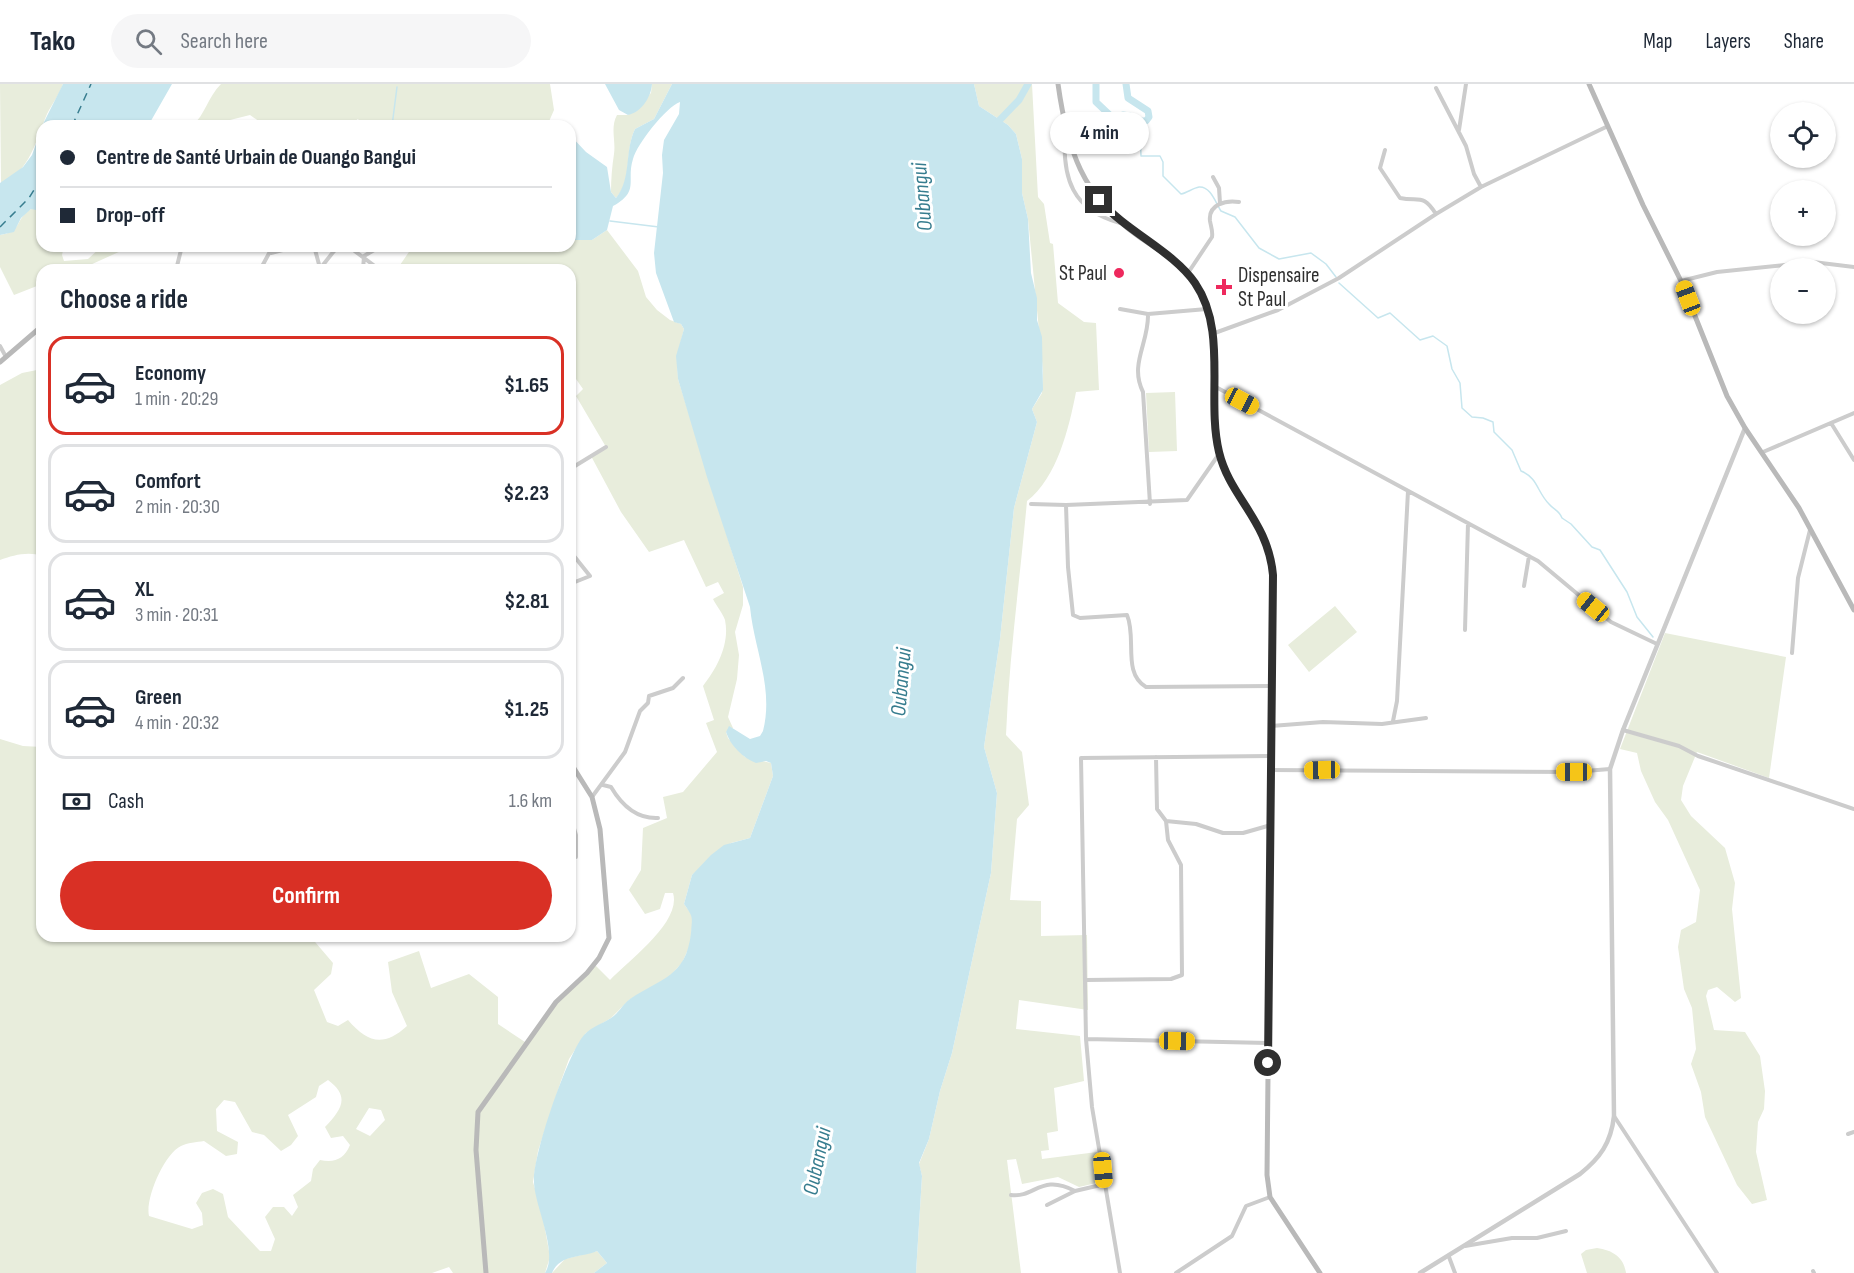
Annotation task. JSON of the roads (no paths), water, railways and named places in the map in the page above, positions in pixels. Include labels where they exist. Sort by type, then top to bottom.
[{"type":"main road","points":[[1058,84],[1065,132],[1077,167],[1088,185],[1122,224],[1188,273],[1202,294],[1208,309],[1212,334],[1219,454],[1269,549],[1273,575],[1267,1175],[1270,1197],[1320,1273]]},
{"type":"main road","points":[[1589,84],[1606,127],[1681,281],[1727,396],[1745,428],[1763,452],[1810,527],[1854,610]]},
{"type":"main road","points":[[0,362],[36,331]]},
{"type":"main road","points":[[486,1273],[476,1150],[478,1112],[556,1002],[587,973],[599,958],[609,938],[600,829],[592,797],[576,772]]},
{"type":"street","points":[[1458,132],[1466,84]]},
{"type":"street","points":[[1436,88],[1458,132],[1481,188]]},
{"type":"street","points":[[1449,116],[1460,113]]},
{"type":"street","points":[[1212,334],[1278,310],[1339,279],[1436,214],[1481,188],[1606,127]]},
{"type":"street","points":[[1065,132],[1064,154],[1077,198],[1096,215],[1122,224]]},
{"type":"street","points":[[1385,150],[1380,168],[1400,198],[1423,199],[1430,204],[1436,214]]},
{"type":"street","points":[[1213,177],[1219,188],[1218,205]]},
{"type":"street","points":[[1188,273],[1212,237],[1209,218],[1218,205],[1228,200],[1239,202]]},
{"type":"street","points":[[264,264],[271,253],[275,252]]},
{"type":"street","points":[[358,252],[373,264]]},
{"type":"street","points":[[364,256],[371,252]]},
{"type":"street","points":[[363,264],[364,256]]},
{"type":"street","points":[[1681,281],[1717,272],[1813,262],[1854,267]]},
{"type":"street","points":[[1120,309],[1148,314],[1208,309]]},
{"type":"street","points":[[1148,314],[1148,325],[1137,378],[1143,392],[1150,504]]},
{"type":"street","points":[[0,346],[6,357]]},
{"type":"street","points":[[1214,386],[1529,556],[1611,622],[1657,644]]},
{"type":"street","points":[[1763,452],[1854,412]]},
{"type":"street","points":[[1831,423],[1854,460]]},
{"type":"street","points":[[1420,1273],[1538,1203],[1593,1164],[1611,1135],[1614,1116],[1610,769],[1657,644],[1745,428]]},
{"type":"street","points":[[576,465],[606,447]]},
{"type":"street","points":[[1031,504],[1066,506],[1150,504],[1187,500],[1219,454]]},
{"type":"street","points":[[1392,721],[1397,701],[1408,491]]},
{"type":"street","points":[[1066,506],[1068,567],[1073,615],[1080,618],[1127,615],[1132,671],[1139,683],[1146,687],[1271,686]]},
{"type":"street","points":[[1465,630],[1468,524]]},
{"type":"street","points":[[1792,653],[1798,578],[1810,527]]},
{"type":"street","points":[[1524,586],[1529,556]]},
{"type":"street","points":[[576,558],[590,576],[576,582]]},
{"type":"street","points":[[592,797],[603,785],[611,768],[625,752],[640,711],[648,703],[649,696],[673,688],[683,678]]},
{"type":"street","points":[[1270,726],[1323,722],[1382,724],[1426,718]]},
{"type":"street","points":[[1623,730],[1679,746],[1698,756],[1854,809]]},
{"type":"street","points":[[1120,1273],[1092,1107],[1086,1039],[1081,758],[1270,756]]},
{"type":"street","points":[[1086,980],[1171,979],[1182,975],[1181,866],[1168,840],[1166,821],[1157,809],[1156,757]]},
{"type":"street","points":[[1270,770],[1574,772],[1610,769]]},
{"type":"street","points":[[603,785],[611,787],[626,807],[638,814],[658,818]]},
{"type":"street","points":[[1166,821],[1196,824],[1223,833],[1243,833],[1271,825]]},
{"type":"street","points":[[576,836],[576,857]]},
{"type":"street","points":[[1086,1039],[1268,1043]]},
{"type":"street","points":[[1614,1116],[1717,1273]]},
{"type":"street","points":[[1848,1134],[1854,1132]]},
{"type":"street","points":[[1011,1195],[1020,1196],[1047,1184],[1075,1191]]},
{"type":"street","points":[[1047,1205],[1075,1191],[1105,1184]]},
{"type":"street","points":[[1176,1273],[1232,1236],[1246,1206],[1270,1197]]},
{"type":"street","points":[[1465,1246],[1512,1238],[1537,1238],[1566,1231]]},
{"type":"street","points":[[1449,1257],[1455,1273]]},
{"type":"water","points":[[63,84],[172,84],[151,120],[45,120]]},
{"type":"water","points":[[605,84],[652,84],[645,103],[638,111],[628,115],[619,110]]},
{"type":"water","name":"Oubangui","points":[[672,84],[974,84],[979,106],[1008,125],[1016,134],[1022,159],[1022,193],[1028,219],[1031,273],[1037,298],[1037,320],[1042,337],[1043,390],[1032,409],[1037,422],[1014,508],[1000,639],[984,747],[997,793],[991,873],[952,1053],[929,1139],[919,1163],[922,1176],[916,1273],[594,1273],[607,1263],[597,1251],[566,1260],[560,1263],[552,1273],[545,1273],[549,1264],[549,1252],[535,1190],[535,1167],[552,1108],[574,1051],[587,1032],[611,1018],[630,999],[678,968],[684,959],[691,933],[692,918],[684,904],[692,875],[724,845],[750,838],[773,776],[771,763],[766,761],[756,763],[746,758],[734,746],[726,732],[729,726],[750,739],[760,736],[766,715],[765,684],[750,607],[707,477],[678,379],[676,356],[684,329],[681,324],[674,322],[656,273],[654,253],[663,173],[664,140],[679,114],[680,102],[660,118],[640,144],[631,167],[629,190],[621,201],[613,206],[607,230],[592,240],[576,240],[576,141],[586,152],[607,167],[611,192],[616,198],[624,182],[635,129],[654,119]]},
{"type":"water","points":[[36,144],[36,210],[31,209],[21,218],[14,232],[0,235],[0,183],[23,167],[32,155]]},
{"type":"waterway","points":[[994,126],[1019,100],[1028,84]]},
{"type":"waterway","points":[[1096,84],[1096,102],[1114,119],[1123,115],[1130,116],[1134,121],[1146,121],[1149,117],[1148,111],[1128,98],[1126,84]]},
{"type":"waterway","points":[[393,120],[397,87]]},
{"type":"waterway","points":[[1134,121],[1140,131],[1141,156],[1160,156],[1163,162],[1163,176],[1181,194],[1199,187],[1207,189],[1221,211],[1235,217],[1259,248],[1279,259],[1311,253],[1326,264],[1336,277]]},
{"type":"waterway","points":[[610,221],[659,227]]},
{"type":"waterway","points":[[1339,283],[1378,318],[1390,313],[1420,340],[1433,336],[1447,346],[1452,369],[1460,383],[1462,408],[1472,417],[1493,422],[1494,432],[1512,450],[1521,471],[1531,477],[1545,499],[1562,518],[1571,524],[1592,547],[1600,550],[1627,592],[1637,617],[1653,637]]},
{"type":"place","name":"St Paul","points":[[1119,273]]},
{"type":"place","name":"Dispensaire St Paul","points":[[1224,287]]}]
